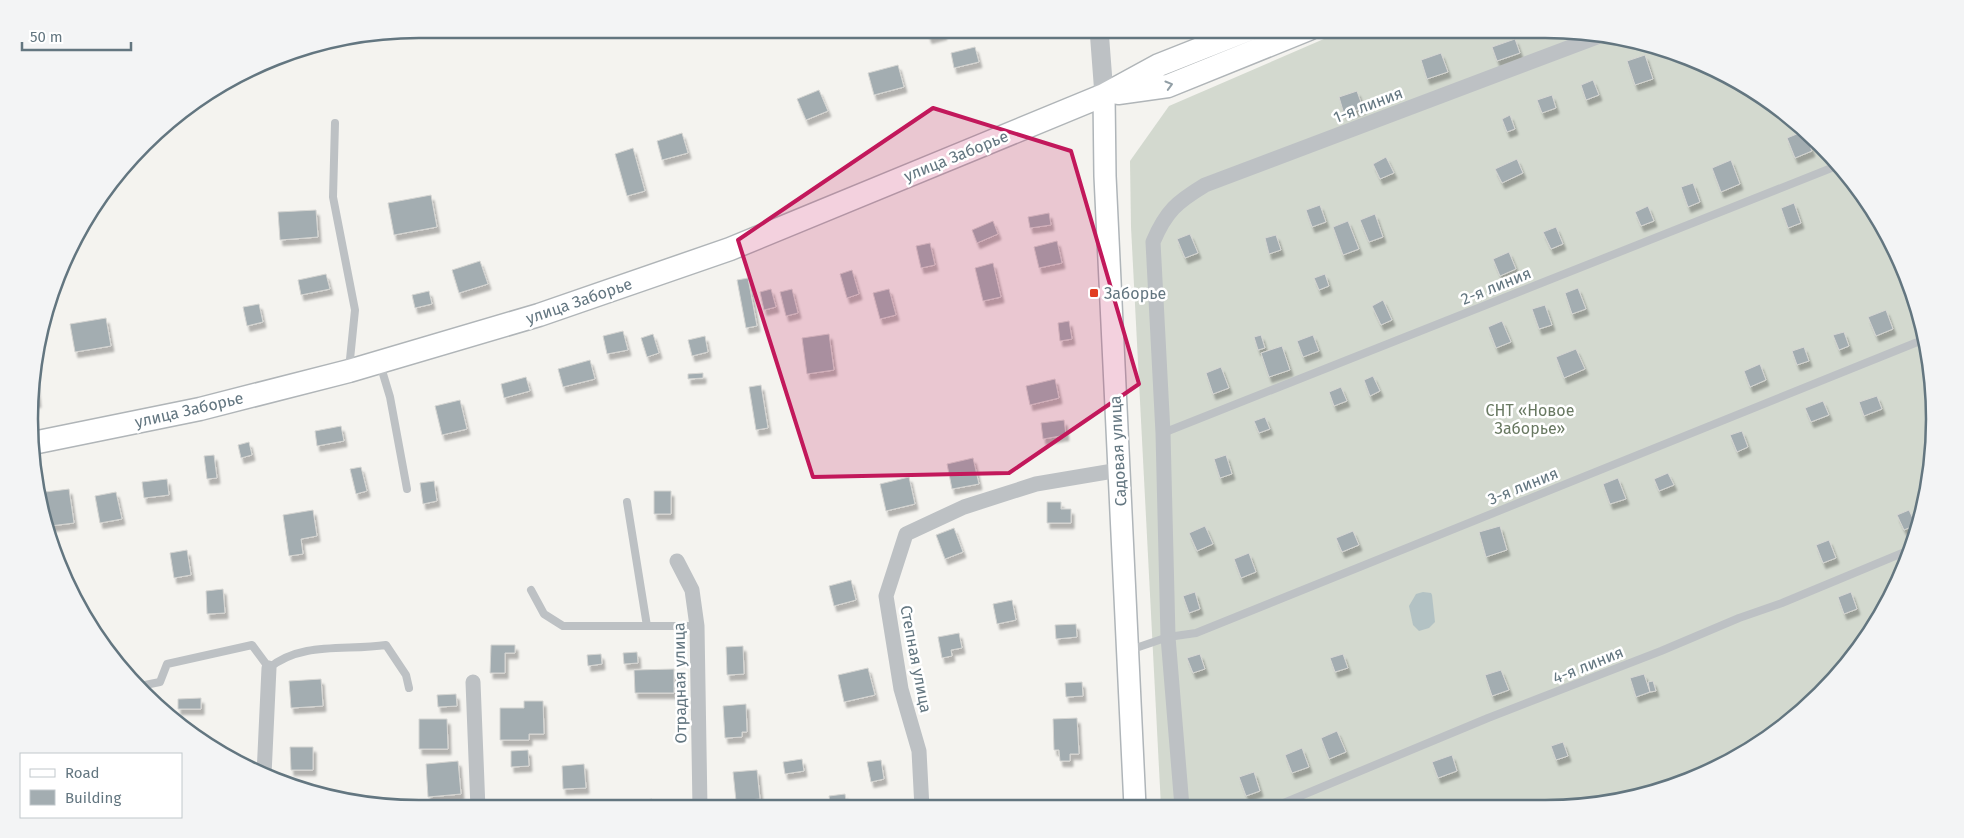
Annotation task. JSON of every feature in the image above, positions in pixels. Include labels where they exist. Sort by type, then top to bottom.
[{"type":"main road","points":[[1104,95],[1159,65],[1227,38]]},
{"type":"main road","points":[[1104,95],[1168,86],[1287,38]]},
{"type":"main road","name":"улица Заборье","points":[[38,443],[200,409],[349,371],[539,315],[730,249],[1104,95]]},
{"type":"main road","name":"Садовая улица","points":[[1104,95],[1105,176],[1136,800]]},
{"type":"street","points":[[1100,38],[1104,95]]},
{"type":"street","name":"1-я линия","points":[[1163,433],[1153,242],[1161,223],[1180,201],[1205,185],[1588,40]]},
{"type":"street","points":[[1163,433],[1168,638],[1181,800]]},
{"type":"street","name":"Степная улица","points":[[922,800],[919,751],[901,689],[886,596],[906,534],[964,507],[1036,484],[1119,470]]},
{"type":"street","name":"Отрадная улица","points":[[676,561],[692,590],[697,626],[700,800]]},
{"type":"street","points":[[260,766],[269,668]]},
{"type":"street","points":[[473,682],[478,800]]},
{"type":"lane","points":[[335,123],[333,197],[355,310],[349,371]]},
{"type":"lane","name":"2-я линия","points":[[1163,433],[1833,168]]},
{"type":"lane","name":"3-я линия","points":[[1128,650],[1168,638],[1196,633],[1918,342]]},
{"type":"lane","points":[[379,362],[390,397],[407,489]]},
{"type":"lane","points":[[627,502],[647,626]]},
{"type":"lane","name":"4-я линия","points":[[1291,800],[1488,718],[1668,648],[1739,618],[1782,603],[1902,553]]},
{"type":"lane","points":[[531,590],[544,614],[563,626],[697,626]]},
{"type":"lane","points":[[145,685],[160,682],[167,664],[252,645],[269,668],[280,658],[314,650],[369,648],[386,645],[406,675],[409,688]]},
{"type":"highlighted area","points":[[933,108],[1071,151],[1139,384],[1009,473],[813,477],[738,240]]},
{"type":"green space","name":"СНТ «Новое Заборье»","points":[[1326,38],[1570,38],[1644,50],[1691,67],[1736,89],[1777,116],[1797,132],[1832,167],[1848,187],[1887,250],[1914,320],[1926,394],[1926,444],[1923,469],[1914,518],[1906,542],[1887,588],[1875,610],[1848,651],[1832,671],[1797,706],[1777,722],[1736,749],[1714,761],[1668,780],[1644,788],[1619,793],[1570,800],[1161,800],[1131,227],[1130,161],[1169,106]]},
{"type":"shaded area","points":[[1423,592],[1431,593],[1432,595],[1435,622],[1429,628],[1419,631],[1413,625],[1409,606],[1416,594]]},
{"type":"building","points":[[1515,39],[1520,53],[1497,61],[1492,47]]},
{"type":"building","points":[[975,47],[979,62],[954,68],[951,53]]},
{"type":"building","points":[[1441,53],[1448,72],[1427,79],[1421,60]]},
{"type":"building","points":[[1645,55],[1653,79],[1635,85],[1627,61]]},
{"type":"building","points":[[898,65],[904,87],[874,95],[868,73]]},
{"type":"building","points":[[1593,80],[1599,95],[1586,100],[1581,85]]},
{"type":"building","points":[[819,90],[828,111],[806,120],[797,99]]},
{"type":"building","points":[[1357,91],[1363,108],[1344,114],[1339,97]]},
{"type":"building","points":[[1552,95],[1556,108],[1542,113],[1537,100]]},
{"type":"building","points":[[1510,115],[1515,129],[1507,132],[1502,119]]},
{"type":"building","points":[[682,133],[688,153],[662,160],[657,141]]},
{"type":"building","points":[[1798,133],[1809,143],[1812,151],[1795,158],[1787,138]]},
{"type":"building","points":[[633,148],[645,191],[627,196],[615,154]]},
{"type":"building","points":[[1386,157],[1394,173],[1380,179],[1373,164]]},
{"type":"building","points":[[1517,159],[1523,173],[1502,183],[1495,169]]},
{"type":"building","points":[[1731,160],[1740,184],[1721,192],[1712,168]]},
{"type":"building","points":[[1693,183],[1700,202],[1688,207],[1681,187]]},
{"type":"building","points":[[431,195],[437,227],[394,235],[388,203]]},
{"type":"building","points":[[1794,203],[1801,223],[1788,228],[1781,208]]},
{"type":"building","points":[[1320,205],[1326,222],[1312,227],[1306,210]]},
{"type":"building","points":[[1648,206],[1654,221],[1641,226],[1635,212]]},
{"type":"building","points":[[316,210],[318,237],[280,240],[278,212]]},
{"type":"building","points":[[1049,213],[1051,225],[1030,228],[1028,217]]},
{"type":"building","points":[[1375,214],[1383,237],[1369,242],[1360,220]]},
{"type":"building","points":[[993,221],[998,234],[977,243],[972,230]]},
{"type":"building","points":[[1348,221],[1359,249],[1343,255],[1333,227]]},
{"type":"building","points":[[1556,227],[1563,244],[1551,249],[1543,232]]},
{"type":"building","points":[[1190,234],[1198,253],[1185,258],[1177,239]]},
{"type":"building","points":[[1276,235],[1281,250],[1269,254],[1265,238]]},
{"type":"building","points":[[1057,241],[1062,263],[1039,268],[1034,247]]},
{"type":"building","points":[[930,243],[935,265],[921,268],[916,246]]},
{"type":"building","points":[[1509,252],[1516,269],[1500,276],[1493,259]]},
{"type":"building","points":[[480,261],[488,284],[459,293],[452,270]]},
{"type":"building","points":[[993,263],[1001,297],[983,301],[975,268]]},
{"type":"building","points":[[852,270],[859,294],[847,298],[840,274]]},
{"type":"building","points":[[326,274],[330,289],[301,295],[298,280]]},
{"type":"building","points":[[1325,274],[1329,286],[1319,290],[1314,278]]},
{"type":"building","points":[[748,278],[757,326],[746,328],[737,280]]},
{"type":"building","points":[[1578,288],[1586,309],[1572,314],[1565,293]]},
{"type":"building","points":[[771,289],[776,307],[764,310],[760,292]]},
{"type":"building","points":[[792,289],[798,313],[786,316],[780,292]]},
{"type":"building","points":[[889,289],[896,315],[880,319],[873,293]]},
{"type":"building","points":[[429,291],[432,304],[415,308],[412,295]]},
{"type":"building","points":[[1383,300],[1392,320],[1381,325],[1372,306]]},
{"type":"building","points":[[259,304],[263,322],[247,326],[243,307]]},
{"type":"building","points":[[1545,305],[1552,325],[1539,329],[1532,309]]},
{"type":"building","points":[[1886,310],[1893,329],[1876,336],[1868,317]]},
{"type":"building","points":[[106,318],[111,346],[75,352],[70,324]]},
{"type":"building","points":[[1069,321],[1072,339],[1060,341],[1058,323]]},
{"type":"building","points":[[1502,321],[1511,342],[1496,348],[1488,327]]},
{"type":"building","points":[[623,331],[628,350],[607,354],[603,336]]},
{"type":"building","points":[[1844,332],[1849,346],[1839,350],[1833,335]]},
{"type":"building","points":[[653,334],[659,353],[647,357],[641,338]]},
{"type":"building","points":[[829,334],[834,370],[807,374],[802,338]]},
{"type":"building","points":[[1261,335],[1265,348],[1258,350],[1254,337]]},
{"type":"building","points":[[1313,335],[1319,351],[1303,357],[1297,341]]},
{"type":"building","points":[[705,336],[708,352],[692,356],[688,340]]},
{"type":"building","points":[[1282,346],[1290,370],[1269,377],[1261,353]]},
{"type":"building","points":[[1804,347],[1809,361],[1797,365],[1792,351]]},
{"type":"building","points":[[1576,349],[1585,369],[1564,378],[1556,357]]},
{"type":"building","points":[[590,360],[595,379],[563,387],[558,369]]},
{"type":"building","points":[[1760,364],[1766,380],[1750,387],[1744,371]]},
{"type":"building","points":[[1221,367],[1229,388],[1213,394],[1206,373]]},
{"type":"building","points":[[703,373],[703,378],[688,379],[688,374]]},
{"type":"building","points":[[1373,376],[1380,391],[1370,396],[1364,380]]},
{"type":"building","points":[[526,377],[530,391],[504,398],[501,384]]},
{"type":"building","points":[[1055,379],[1059,398],[1030,405],[1026,386]]},
{"type":"building","points":[[761,385],[768,428],[756,430],[749,387]]},
{"type":"building","points":[[1341,387],[1347,401],[1334,406],[1329,392]]},
{"type":"building","points":[[1877,396],[1882,409],[1864,416],[1859,402]]},
{"type":"building","points":[[460,400],[467,429],[442,435],[435,406]]},
{"type":"building","points":[[1823,401],[1829,415],[1811,422],[1805,408]]},
{"type":"building","points":[[1265,417],[1270,429],[1259,433],[1254,421]]},
{"type":"building","points":[[1064,420],[1066,435],[1043,439],[1041,423]]},
{"type":"building","points":[[341,426],[344,441],[317,446],[315,431]]},
{"type":"building","points":[[1742,431],[1748,447],[1737,452],[1730,435]]},
{"type":"building","points":[[249,442],[252,455],[241,458],[238,445]]},
{"type":"building","points":[[214,455],[217,478],[207,479],[204,456]]},
{"type":"building","points":[[1226,455],[1232,474],[1220,478],[1214,459]]},
{"type":"building","points":[[973,458],[979,484],[952,489],[947,464]]},
{"type":"building","points":[[361,467],[367,491],[356,494],[350,469]]},
{"type":"building","points":[[1668,473],[1674,485],[1659,491],[1654,479]]},
{"type":"building","points":[[909,477],[915,504],[886,511],[880,484]]},
{"type":"building","points":[[1618,478],[1626,499],[1610,504],[1603,484]]},
{"type":"building","points":[[167,479],[169,495],[144,498],[142,482]]},
{"type":"building","points":[[434,481],[437,501],[423,504],[420,483]]},
{"type":"building","points":[[69,489],[74,523],[53,526],[45,492]]},
{"type":"building","points":[[654,491],[671,491],[671,514],[654,514]]},
{"type":"building","points":[[116,492],[122,519],[100,523],[95,496]]},
{"type":"building","points":[[1047,502],[1061,502],[1061,509],[1071,509],[1071,523],[1047,523]]},
{"type":"building","points":[[313,510],[317,536],[301,539],[303,554],[289,556],[283,515]]},
{"type":"building","points":[[1909,510],[1913,520],[1911,527],[1904,530],[1897,515]]},
{"type":"building","points":[[1205,526],[1213,544],[1197,551],[1189,533]]},
{"type":"building","points":[[1500,526],[1507,550],[1486,557],[1479,532]]},
{"type":"building","points":[[954,528],[963,552],[945,559],[936,535]]},
{"type":"building","points":[[1353,531],[1359,545],[1342,552],[1336,538]]},
{"type":"building","points":[[1829,540],[1836,558],[1823,563],[1816,545]]},
{"type":"building","points":[[187,550],[191,575],[174,578],[170,553]]},
{"type":"building","points":[[1249,553],[1256,572],[1241,578],[1234,559]]},
{"type":"building","points":[[851,580],[856,600],[834,606],[829,586]]},
{"type":"building","points":[[223,589],[225,613],[207,614],[206,591]]},
{"type":"building","points":[[1195,592],[1200,609],[1189,613],[1183,596]]},
{"type":"building","points":[[1851,592],[1857,609],[1844,614],[1838,597]]},
{"type":"building","points":[[1012,600],[1016,620],[997,624],[993,604]]},
{"type":"building","points":[[1076,624],[1077,637],[1056,639],[1055,625]]},
{"type":"building","points":[[959,633],[962,648],[951,650],[952,656],[942,658],[938,637]]},
{"type":"building","points":[[491,645],[515,645],[515,653],[505,653],[505,673],[490,673]]},
{"type":"building","points":[[743,646],[744,674],[727,675],[726,647]]},
{"type":"building","points":[[637,652],[638,663],[624,664],[623,653]]},
{"type":"building","points":[[601,654],[602,664],[588,666],[587,655]]},
{"type":"building","points":[[1200,654],[1205,669],[1193,673],[1187,658]]},
{"type":"building","points":[[1343,654],[1348,668],[1335,672],[1330,658]]},
{"type":"building","points":[[868,668],[875,695],[844,702],[838,675]]},
{"type":"building","points":[[674,669],[674,693],[635,693],[634,670]]},
{"type":"building","points":[[1501,670],[1509,690],[1492,696],[1485,675]]},
{"type":"building","points":[[1644,674],[1650,692],[1636,697],[1630,678]]},
{"type":"building","points":[[321,679],[323,706],[291,708],[289,681]]},
{"type":"building","points":[[1653,681],[1656,691],[1650,692],[1648,682]]},
{"type":"building","points":[[1082,682],[1083,696],[1066,697],[1065,683]]},
{"type":"building","points":[[456,694],[457,706],[438,707],[437,695]]},
{"type":"building","points":[[201,698],[201,709],[178,709],[178,699]]},
{"type":"building","points":[[524,701],[543,701],[544,734],[529,734],[529,740],[500,740],[500,708],[524,708]]},
{"type":"building","points":[[746,704],[747,732],[742,732],[742,737],[725,738],[723,706]]},
{"type":"building","points":[[1077,718],[1079,754],[1070,754],[1070,761],[1060,761],[1059,750],[1054,750],[1053,719]]},
{"type":"building","points":[[419,719],[447,719],[448,749],[419,749]]},
{"type":"building","points":[[1337,731],[1346,752],[1329,759],[1321,738]]},
{"type":"building","points":[[1563,742],[1568,756],[1556,760],[1551,746]]},
{"type":"building","points":[[290,747],[313,747],[313,770],[291,770]]},
{"type":"building","points":[[1302,748],[1309,767],[1292,773],[1285,755]]},
{"type":"building","points":[[528,750],[529,766],[511,767],[511,751]]},
{"type":"building","points":[[1452,755],[1457,771],[1438,778],[1432,762]]},
{"type":"building","points":[[802,759],[804,771],[785,774],[783,762]]},
{"type":"building","points":[[881,760],[884,779],[871,782],[867,762]]},
{"type":"building","points":[[458,761],[461,794],[428,797],[426,764]]},
{"type":"building","points":[[584,764],[586,788],[563,789],[562,766]]},
{"type":"building","points":[[757,770],[760,799],[736,800],[733,772]]},
{"type":"building","points":[[1254,772],[1260,791],[1246,796],[1239,777]]},
{"type":"building","points":[[845,794],[846,800],[830,800],[829,796]]},
{"type":"place","name":"Заборье","points":[[1094,293]]}]
